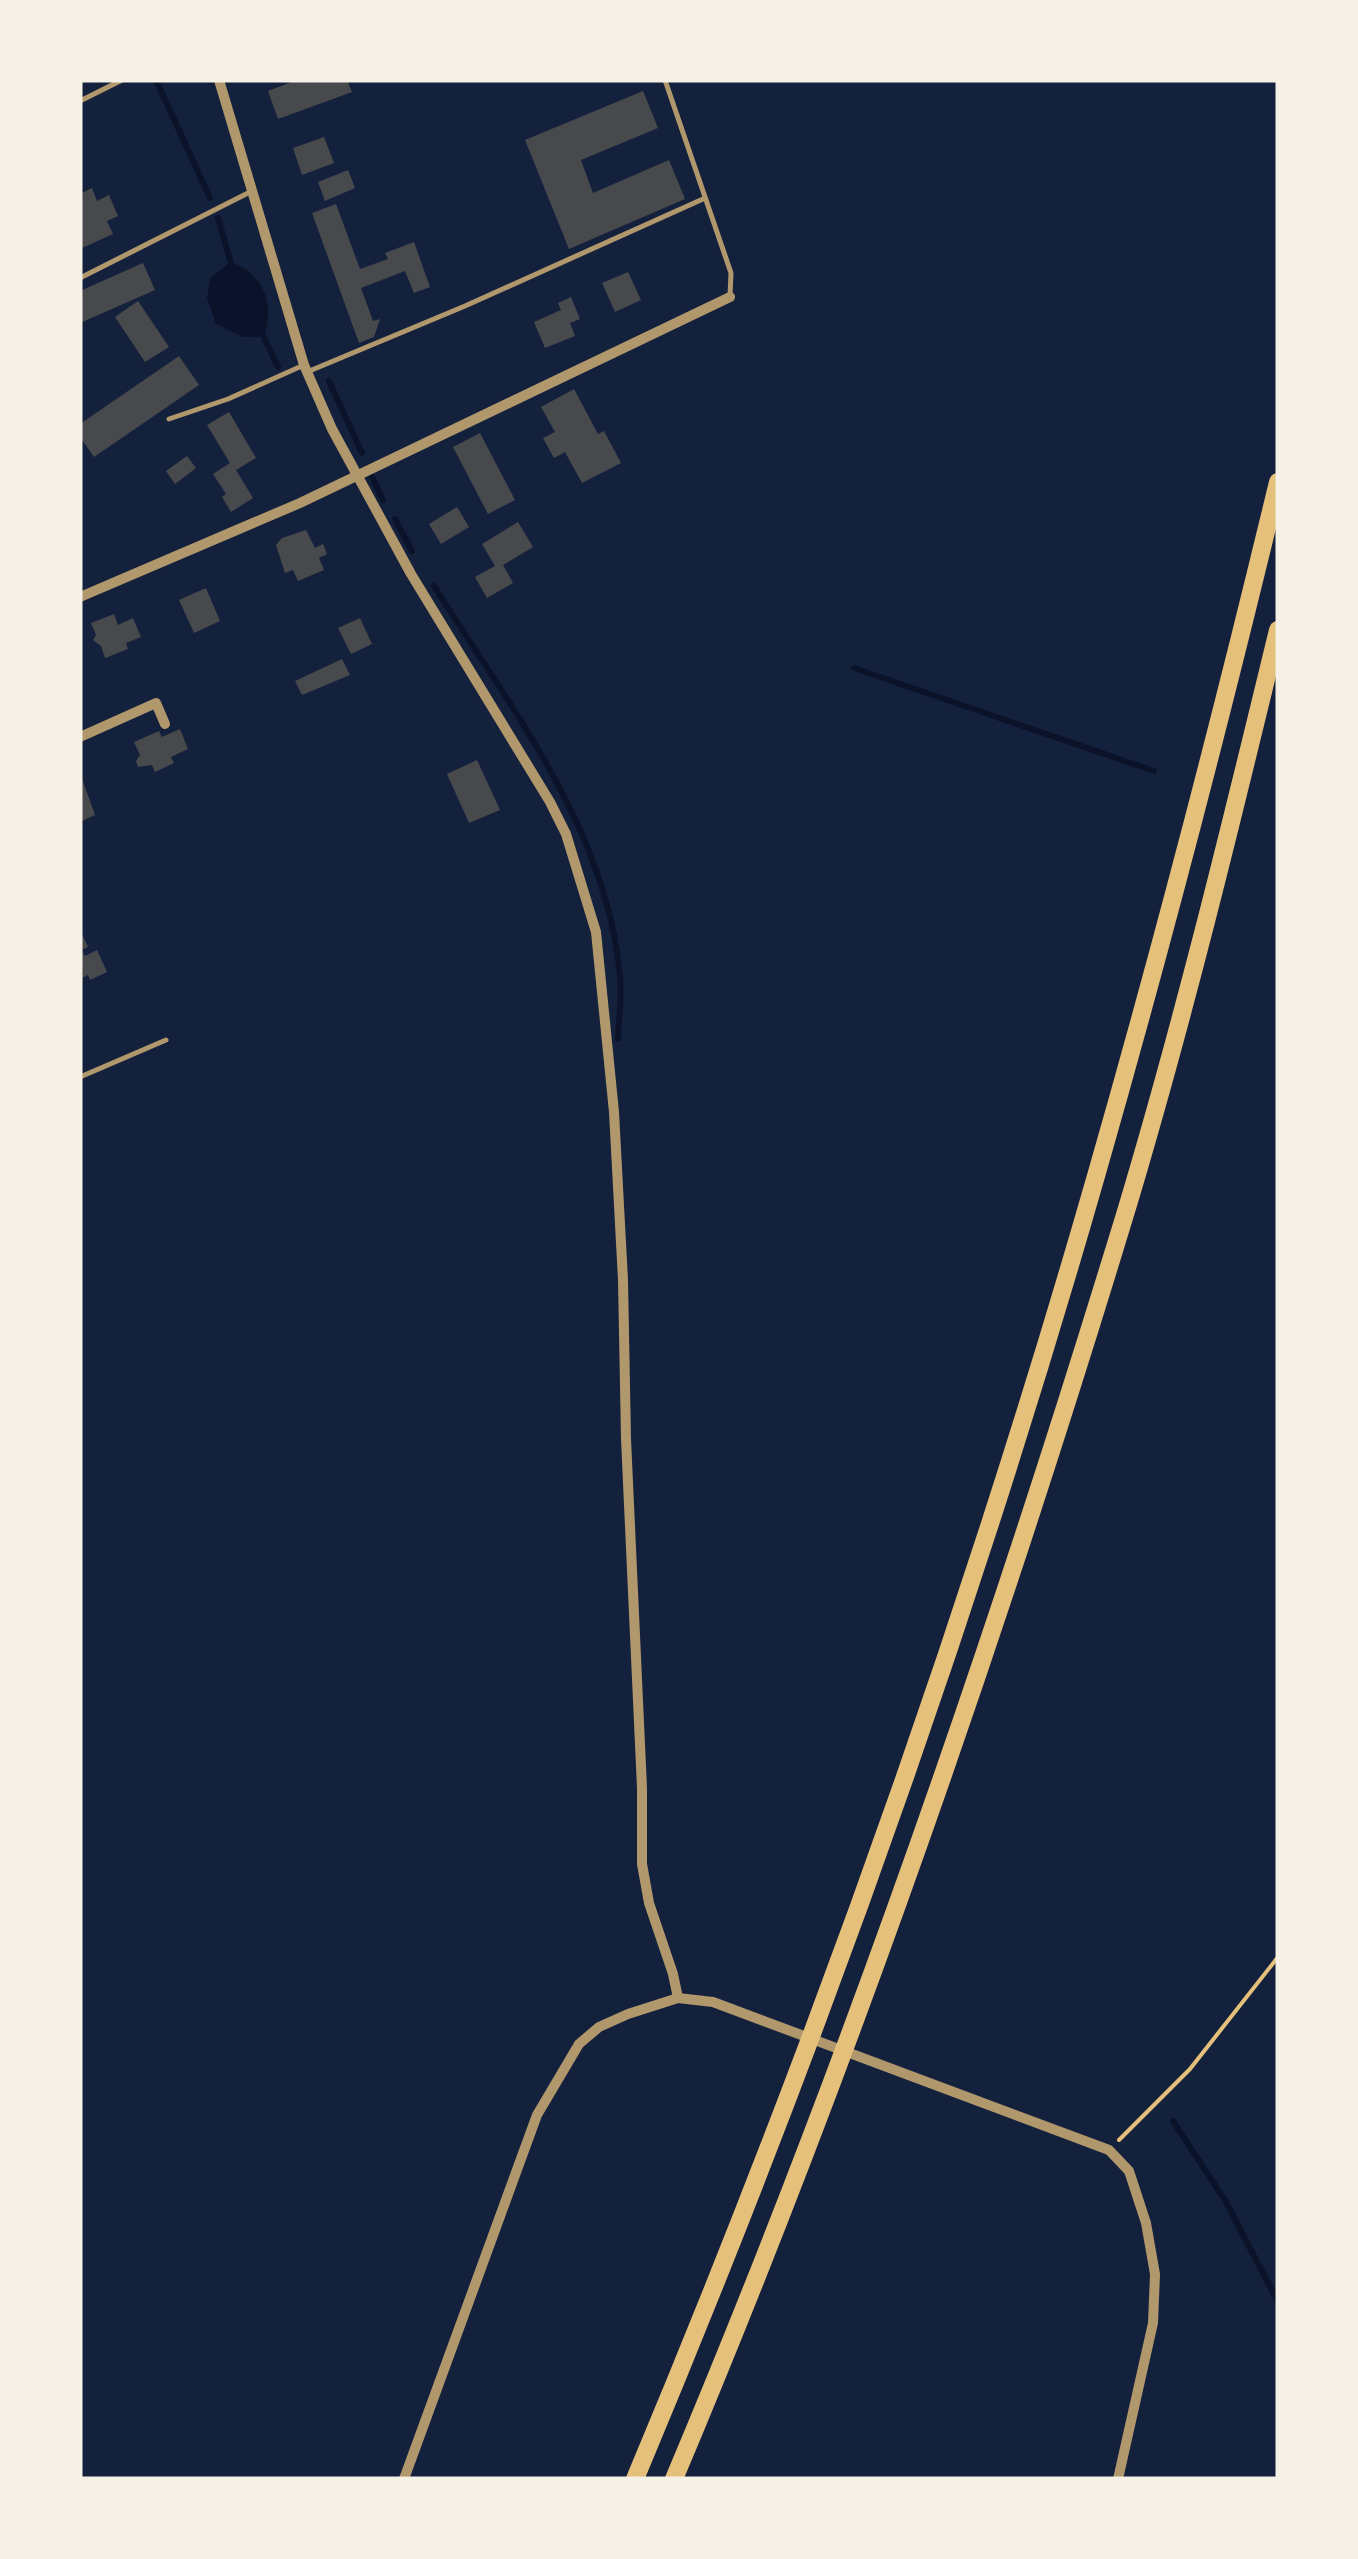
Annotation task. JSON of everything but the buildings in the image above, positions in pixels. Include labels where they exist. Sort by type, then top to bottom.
[{"type":"highway","points":[[635,2479],[795,2082],[968,1590],[1094,1182],[1166,930],[1278,482]]},
{"type":"highway","points":[[674,2479],[829,2093],[1016,1562],[1126,1212],[1222,862],[1278,630]]},
{"type":"street","points":[[220,80],[305,369],[356,477],[558,818],[578,868],[596,932],[614,1112],[623,1280],[642,1864],[648,1902],[674,1974],[678,1998]]},
{"type":"street","points":[[80,597],[122,576],[226,537],[356,477],[730,297]]},
{"type":"street","points":[[80,736],[156,703],[165,724]]},
{"type":"street","points":[[404,2479],[538,2115],[579,2044],[598,2027],[678,1998],[713,2002],[1110,2150],[1129,2171],[1138,2195],[1155,2274],[1153,2323],[1118,2479]]},
{"type":"lane","points":[[80,100],[122,80]]},
{"type":"lane","points":[[664,80],[731,273],[730,297]]},
{"type":"lane","points":[[80,278],[252,192]]},
{"type":"lane","points":[[169,420],[465,306],[703,199]]},
{"type":"lane","points":[[80,1077],[166,1040]]},
{"type":"path","points":[[1110,2150],[1190,2069],[1278,1957]]},
{"type":"water","points":[[230,262],[251,274],[264,291],[268,313],[264,337],[243,337],[216,324],[207,298],[210,278]]},
{"type":"waterway","points":[[156,80],[210,198]]},
{"type":"waterway","points":[[218,218],[233,270]]},
{"type":"waterway","points":[[261,331],[278,367]]},
{"type":"waterway","points":[[329,381],[362,453]]},
{"type":"waterway","points":[[372,477],[383,500]]},
{"type":"waterway","points":[[395,519],[412,551]]},
{"type":"waterway","points":[[434,586],[551,771],[596,870],[611,922],[620,976],[618,1038]]},
{"type":"waterway","points":[[854,668],[1154,771]]},
{"type":"waterway","points":[[1173,2121],[1226,2202],[1278,2302]]}]
